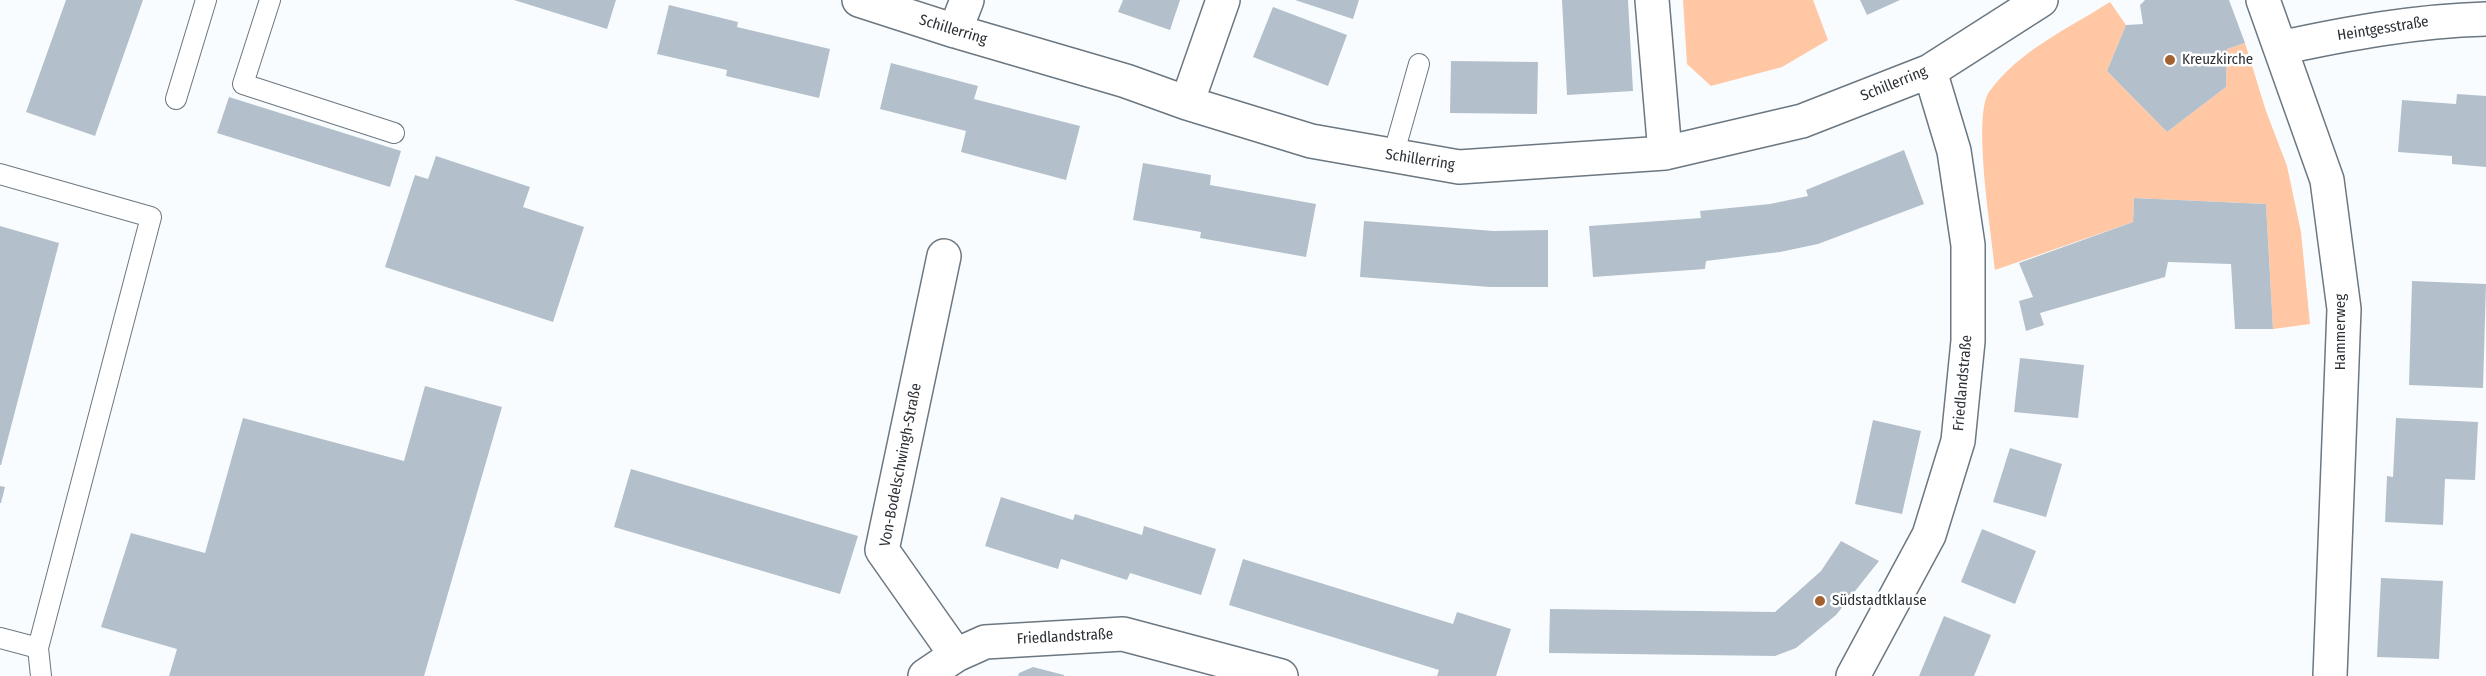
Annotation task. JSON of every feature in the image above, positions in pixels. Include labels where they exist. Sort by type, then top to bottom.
[{"type":"street","name":"Schillerring","points":[[859,0],[1125,81],[1187,103],[1311,141],[1459,167],[1665,153],[1802,121],[1930,70],[2041,0]]},
{"type":"street","points":[[955,31],[967,0]]},
{"type":"street","points":[[1187,103],[1222,0]]},
{"type":"street","points":[[1652,0],[1665,153]]},
{"type":"street","name":"Hammerweg","points":[[2263,0],[2327,180],[2344,309],[2330,676]]},
{"type":"street","name":"Heintgesstraße","points":[[2280,48],[2355,32],[2439,20],[2486,19]]},
{"type":"street","name":"Friedlandstraße","points":[[1853,676],[1929,535],[1958,441],[1968,341],[1968,245],[1954,151],[1930,70]]},
{"type":"street","name":"Von-Bodelschwingh-Straße","points":[[944,256],[882,550],[956,655]]},
{"type":"street","name":"Friedlandstraße","points":[[925,676],[956,655],[985,642],[1123,634],[1281,676]]},
{"type":"lane","points":[[176,99],[207,0]]},
{"type":"lane","points":[[270,0],[243,84],[394,133]]},
{"type":"lane","points":[[1393,156],[1419,64]]},
{"type":"lane","points":[[0,174],[151,217],[38,648],[41,676]]},
{"type":"lane","points":[[0,638],[38,648]]},
{"type":"shaded area","points":[[1683,0],[1813,0],[1828,40],[1782,67],[1711,86],[1687,64]]},
{"type":"shaded area","points":[[2110,2],[2126,25],[2107,71],[2167,132],[2226,87],[2227,49],[2245,43],[2266,111],[2287,166],[2301,232],[2310,324],[2273,329],[2266,204],[2134,198],[2133,222],[1995,270],[1987,205],[1982,126],[1984,105],[1989,92],[2014,64],[2029,52]]},
{"type":"building","points":[[66,0],[143,0],[95,136],[26,112]]},
{"type":"building","points":[[514,0],[616,0],[607,29]]},
{"type":"building","points":[[1123,0],[1180,0],[1170,30],[1118,12]]},
{"type":"building","points":[[1295,0],[1359,0],[1353,19]]},
{"type":"building","points":[[1562,0],[1628,0],[1633,91],[1567,95]]},
{"type":"building","points":[[1860,0],[1900,0],[1867,15]]},
{"type":"building","name":"Kreuzkirche","points":[[2145,0],[2229,0],[2245,43],[2227,49],[2226,87],[2167,132],[2107,71],[2126,25],[2143,24],[2140,5]]},
{"type":"building","points":[[669,5],[738,22],[737,27],[830,49],[819,98],[726,76],[727,70],[657,54]]},
{"type":"building","points":[[1273,7],[1347,35],[1328,86],[1253,57]]},
{"type":"building","points":[[1451,61],[1538,62],[1537,114],[1450,113]]},
{"type":"building","points":[[891,63],[978,86],[974,99],[1080,126],[1066,180],[961,152],[966,131],[880,109]]},
{"type":"building","points":[[2457,94],[2486,96],[2486,167],[2452,164],[2452,156],[2398,152],[2402,100],[2456,104]]},
{"type":"building","points":[[229,97],[401,151],[390,187],[217,133]]},
{"type":"building","points":[[1904,150],[1924,204],[1818,244],[1780,252],[1706,261],[1705,269],[1593,277],[1589,226],[1701,218],[1700,211],[1770,204],[1808,196],[1806,190]]},
{"type":"building","points":[[436,156],[530,187],[523,207],[584,227],[553,322],[385,267],[415,175],[428,179]]},
{"type":"building","points":[[1143,163],[1211,175],[1210,185],[1316,204],[1306,257],[1200,238],[1201,232],[1133,220]]},
{"type":"building","points":[[2134,198],[2266,204],[2273,329],[2235,329],[2231,264],[2168,262],[2165,277],[2040,313],[2044,325],[2026,331],[2019,301],[2033,297],[2019,263],[2133,222]]},
{"type":"building","points":[[1364,221],[1494,231],[1548,230],[1548,287],[1490,287],[1360,277]]},
{"type":"building","points":[[0,226],[59,243],[1,465],[0,465]]},
{"type":"building","points":[[2412,281],[2486,284],[2483,388],[2409,385]]},
{"type":"building","points":[[2020,358],[2084,365],[2078,418],[2014,412]]},
{"type":"building","points":[[425,386],[502,407],[424,676],[169,676],[177,649],[101,627],[131,533],[205,553],[243,418],[404,461]]},
{"type":"building","points":[[2396,418],[2478,422],[2475,480],[2445,479],[2443,525],[2385,522],[2387,476],[2393,477]]},
{"type":"building","points":[[1873,420],[1921,431],[1902,514],[1855,504]]},
{"type":"building","points":[[2010,448],[2062,464],[2046,517],[1993,502]]},
{"type":"building","points":[[631,469],[858,536],[840,594],[614,527]]},
{"type":"building","points":[[0,486],[5,487],[1,503],[0,503]]},
{"type":"building","points":[[1001,497],[1073,520],[1075,514],[1142,535],[1144,526],[1216,549],[1201,595],[1130,573],[1127,580],[1061,559],[1058,569],[985,546]]},
{"type":"building","points":[[1982,529],[2036,551],[2015,604],[1961,582]]},
{"type":"building","points":[[1841,541],[1879,561],[1836,615],[1796,648],[1775,656],[1549,653],[1550,609],[1775,612],[1821,571]]},
{"type":"building","points":[[1243,559],[1453,624],[1457,612],[1511,629],[1496,676],[1437,676],[1439,670],[1229,605]]},
{"type":"building","points":[[2381,578],[2443,581],[2439,659],[2377,657]]},
{"type":"building","points":[[1944,616],[1991,635],[1974,676],[1919,676]]},
{"type":"building","points":[[1033,667],[1064,676],[1018,676],[1019,673]]},
{"type":"place","name":"Kreuzkirche","points":[[2170,60]]},
{"type":"place","name":"Südstadtklause","points":[[1820,601]]}]
